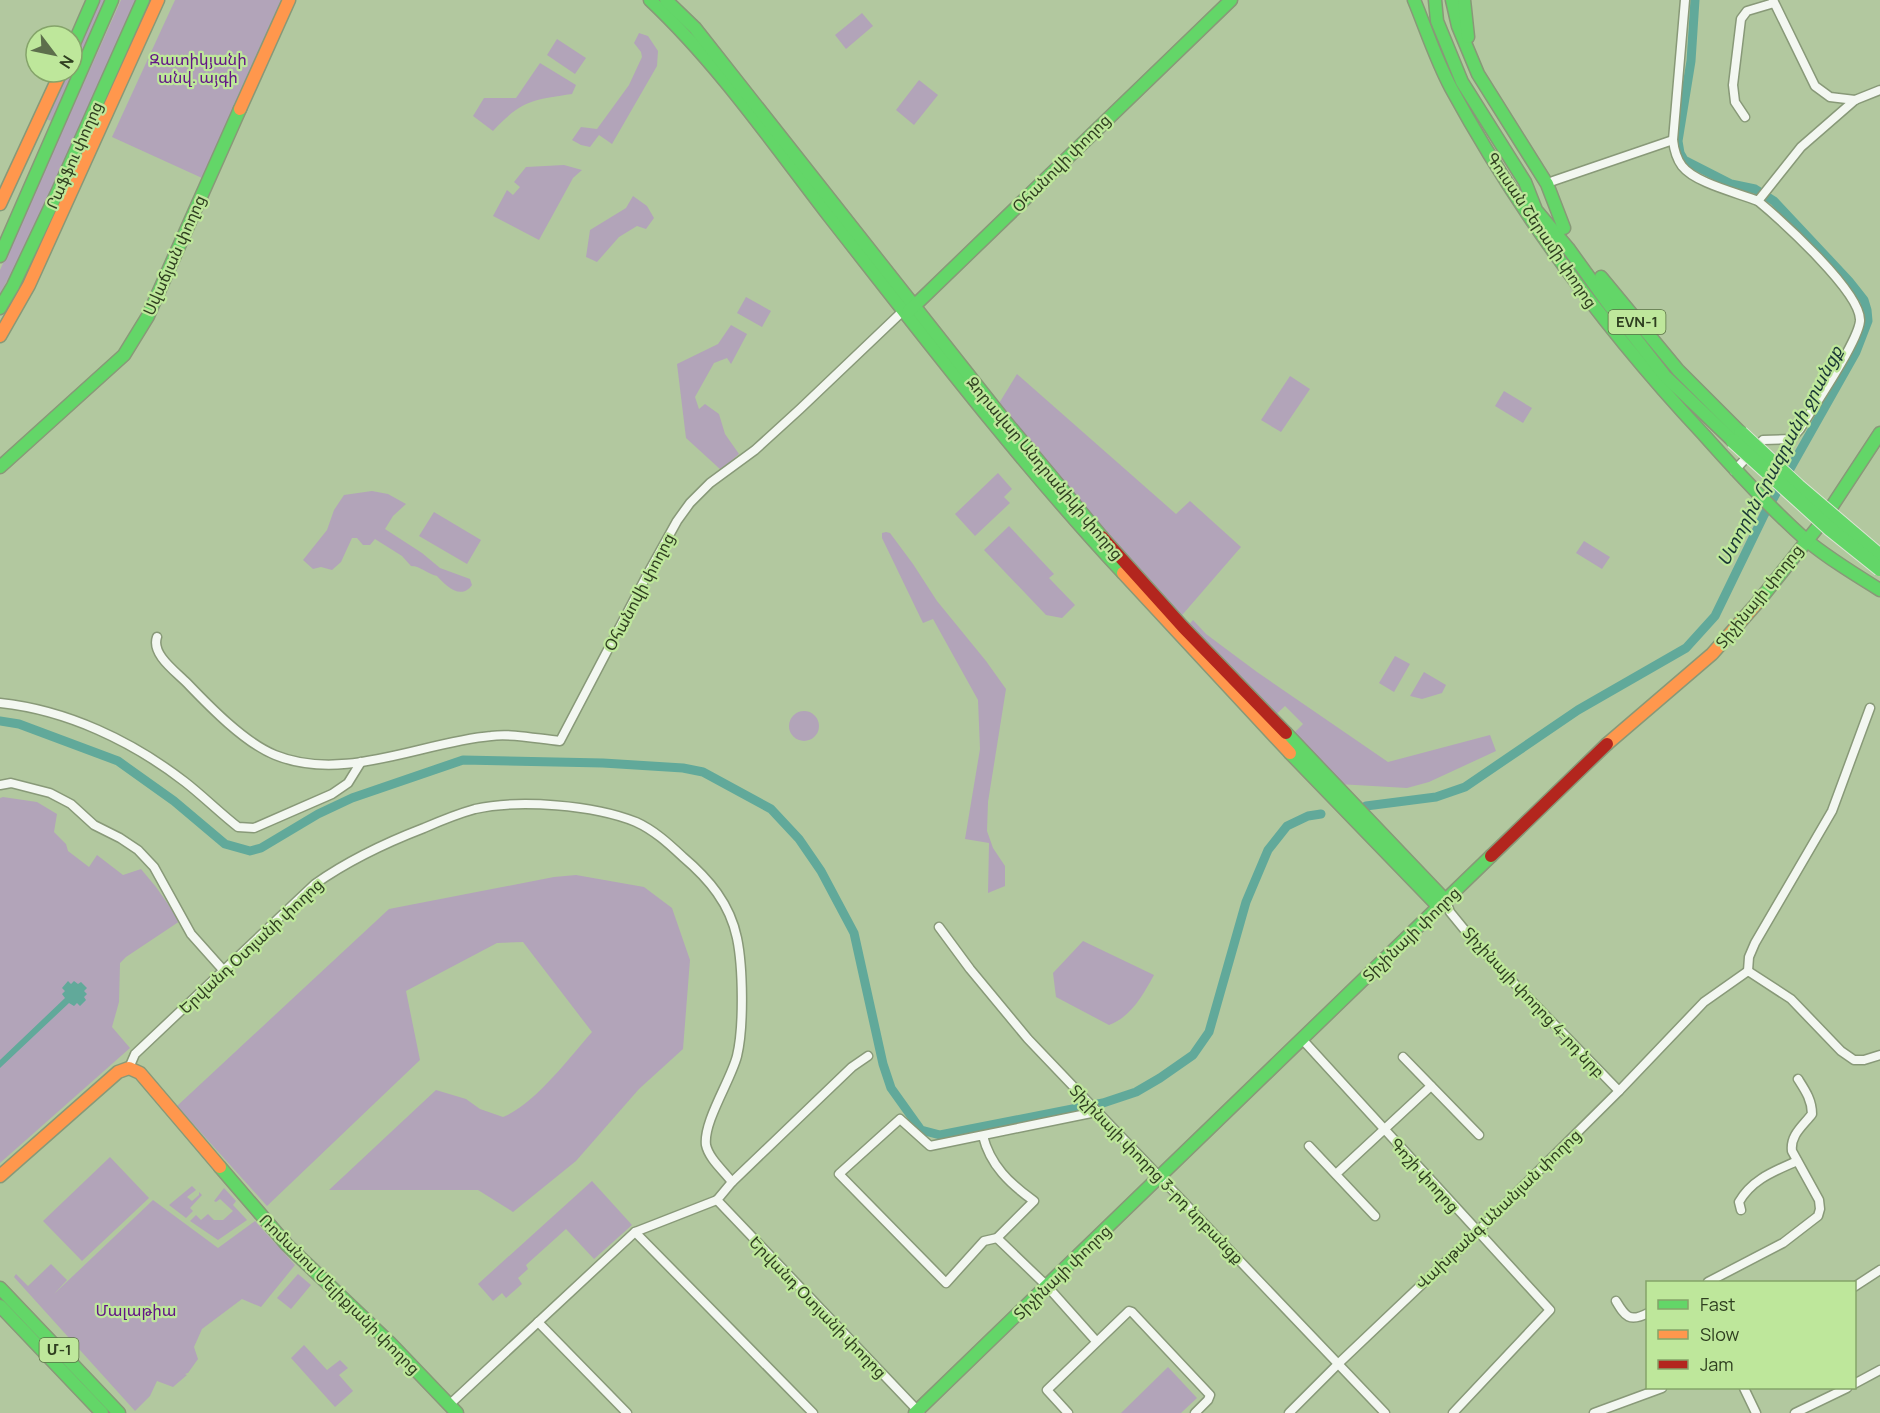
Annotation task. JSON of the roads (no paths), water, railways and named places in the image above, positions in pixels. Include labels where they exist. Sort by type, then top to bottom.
[{"type":"main road","points":[[82,24],[93,0]]},
{"type":"main road","name":"Րաֆֆու փողոց","points":[[0,256],[112,0]]},
{"type":"main road","name":"Րաֆֆու փողոց","points":[[0,308],[13,286],[57,193],[143,0]]},
{"type":"main road","points":[[0,336],[29,285],[158,0]]},
{"type":"main road","name":"Սվաճյան փողոց","points":[[0,467],[124,355],[147,316],[289,0]]},
{"type":"main road","name":"Զորավար Անդրանիկի փողոց","points":[[650,0],[683,31],[1047,480],[1094,529],[1180,630],[1402,853],[1445,907]]},
{"type":"main road","name":"Զորավար Անդրանիկի փողոց","points":[[666,0],[695,28],[909,309]]},
{"type":"main road","name":"Օհանովի փողոց","points":[[909,309],[1117,100],[1224,0]]},
{"type":"main road","name":"Օհանովի փողոց","points":[[909,309],[1231,0]]},
{"type":"main road","name":"Գուսան Շերամի փողոց","points":[[1414,0],[1450,86],[1497,165],[1521,196],[1570,275],[1609,325],[1656,384],[1734,471],[1806,539],[1840,565],[1880,590]]},
{"type":"main road","points":[[1460,2],[1455,20],[1477,75],[1548,185],[1564,228]]},
{"type":"main road","points":[[1433,3],[1437,21],[1462,82],[1525,182],[1536,210]]},
{"type":"main road","points":[[0,204],[55,84]]},
{"type":"main road","points":[[1521,196],[1536,210]]},
{"type":"main road","name":"EVN-1","points":[[1536,210],[1564,228],[1606,284],[1737,437],[1830,529],[1880,569]]},
{"type":"main road","name":"EVN-1","points":[[1536,210],[1568,248],[1665,376],[1880,556]]},
{"type":"main road","name":"Տիչինայի փողոց","points":[[917,1412],[1301,1038],[1445,907],[1616,735],[1712,654],[1743,621],[1821,523],[1880,432]]},
{"type":"main road","name":"Երվանդ Օտյանի փողոց","points":[[0,1176],[118,1072],[129,1068]]},
{"type":"main road","name":"Ռոմանոս Մելիքյանի փողոց","points":[[129,1068],[140,1073],[287,1245],[390,1343],[453,1409]]},
{"type":"main road","name":"Մ-1","points":[[0,1288],[119,1413]]},
{"type":"main road","name":"Մ-1","points":[[0,1306],[102,1413]]},
{"type":"street","points":[[1684,0],[1673,140],[1676,156],[1683,168],[1698,179],[1760,199],[1848,292],[1859,311],[1860,321],[1850,346],[1800,429],[1791,439],[1763,440],[1734,471]]},
{"type":"street","points":[[1745,117],[1735,102],[1732,85],[1742,20],[1747,11],[1774,1],[1815,86],[1830,97],[1855,100]]},
{"type":"street","points":[[1760,199],[1801,147],[1855,100],[1880,90]]},
{"type":"street","points":[[1553,181],[1673,140]]},
{"type":"street","name":"Օհանովի փողոց","points":[[157,637],[154,644],[157,652],[189,685],[251,742],[276,755],[324,766],[361,762],[465,739],[494,735],[560,741],[651,568],[677,521],[690,503],[710,483],[755,450],[909,309]]},
{"type":"street","points":[[0,703],[23,705],[65,718],[125,742],[187,783],[238,827],[247,829],[332,794],[348,783],[361,762]]},
{"type":"street","points":[[1870,708],[1832,811],[1755,943],[1749,957],[1748,971],[1791,999],[1841,1051],[1854,1060],[1864,1060],[1880,1055]]},
{"type":"street","points":[[0,785],[11,783],[50,793],[71,804],[94,825],[138,850],[154,867],[191,934],[224,971]]},
{"type":"street","name":"Երվանդ Օտյանի փողոց","points":[[129,1068],[135,1054],[315,884],[380,845],[476,809],[510,804],[548,805],[613,814],[637,823],[656,834],[702,874],[717,891],[729,912],[737,937],[741,967],[740,1033],[737,1055],[707,1130],[706,1145],[710,1156],[732,1182]]},
{"type":"street","name":"Տիչինայի փողոց 4-րդ նրբ","points":[[1445,907],[1477,945],[1619,1091]]},
{"type":"street","name":"Տիչինայի փողոց 3-րդ նրբանցք","points":[[939,927],[970,969],[1028,1039],[1385,1413]]},
{"type":"street","name":"Վախթանգ Անանյան փողոց","points":[[1289,1413],[1477,1232],[1619,1091],[1704,1002],[1748,971]]},
{"type":"street","name":"Գոշի փողոց","points":[[1301,1038],[1550,1310],[1453,1413]]},
{"type":"street","points":[[453,1409],[538,1322],[635,1232],[717,1200],[732,1182],[852,1067],[868,1056]]},
{"type":"street","points":[[1403,1057],[1479,1135]]},
{"type":"street","points":[[1710,1281],[1783,1243],[1818,1216],[1819,1200],[1792,1151],[1791,1143],[1796,1133],[1812,1114],[1807,1092],[1798,1079]]},
{"type":"street","points":[[1336,1174],[1431,1086]]},
{"type":"street","points":[[983,1136],[987,1153],[1004,1175],[1034,1201],[998,1238],[984,1241],[946,1283],[839,1174],[900,1119],[930,1146],[1096,1112]]},
{"type":"street","points":[[1309,1146],[1375,1216]]},
{"type":"street","points":[[1741,1210],[1739,1202],[1744,1194],[1762,1177],[1797,1161]]},
{"type":"street","name":"Երվանդ Օտյանի փողոց","points":[[717,1200],[917,1412]]},
{"type":"street","points":[[635,1232],[813,1413]]},
{"type":"street","points":[[998,1238],[1047,1286],[1096,1341]]},
{"type":"street","points":[[1856,1286],[1880,1270]]},
{"type":"street","points":[[1616,1301],[1628,1317],[1637,1318],[1646,1314]]},
{"type":"street","points":[[1068,1413],[1047,1390],[1127,1312],[1132,1312],[1210,1395],[1209,1400],[1195,1413]]},
{"type":"street","points":[[538,1322],[627,1413]]},
{"type":"street","points":[[1856,1383],[1880,1370]]},
{"type":"street","points":[[1594,1413],[1659,1389]]},
{"type":"street","points":[[1744,1389],[1756,1413]]},
{"type":"street","points":[[1796,1413],[1844,1389]]},
{"type":"water","points":[[68,981],[71,984],[74,981],[78,984],[81,982],[87,988],[84,991],[87,994],[84,997],[86,1000],[80,1006],[77,1003],[74,1006],[69,1003],[0,1068],[0,1060],[65,998],[62,994],[65,991],[62,988]]},
{"type":"waterway","name":"Ստորին Հրազդանի ջրանցք","points":[[1366,806],[1436,797],[1465,787],[1578,710],[1686,648],[1715,616],[1764,515],[1856,352],[1868,321],[1867,310],[1864,300],[1849,281],[1774,201],[1755,189],[1731,184],[1684,160],[1680,153],[1678,141],[1691,61],[1695,0]]},
{"type":"waterway","name":"Ստորին Հրազդանի ջրանցք","points":[[0,721],[19,724],[118,761],[174,801],[225,844],[250,851],[261,848],[318,814],[352,798],[463,760],[603,763],[683,768],[703,772],[771,809],[799,839],[821,871],[854,933],[883,1064],[891,1088],[921,1130],[940,1135],[1103,1103],[1136,1092],[1193,1055],[1209,1032],[1246,902],[1268,850],[1287,826],[1308,816],[1321,814]]},
{"type":"park label","name":"Զատիկյանի անվ. այգի","points":[[198,68]]},
{"type":"park label","name":"Մալաթիա","points":[[136,1310]]}]
